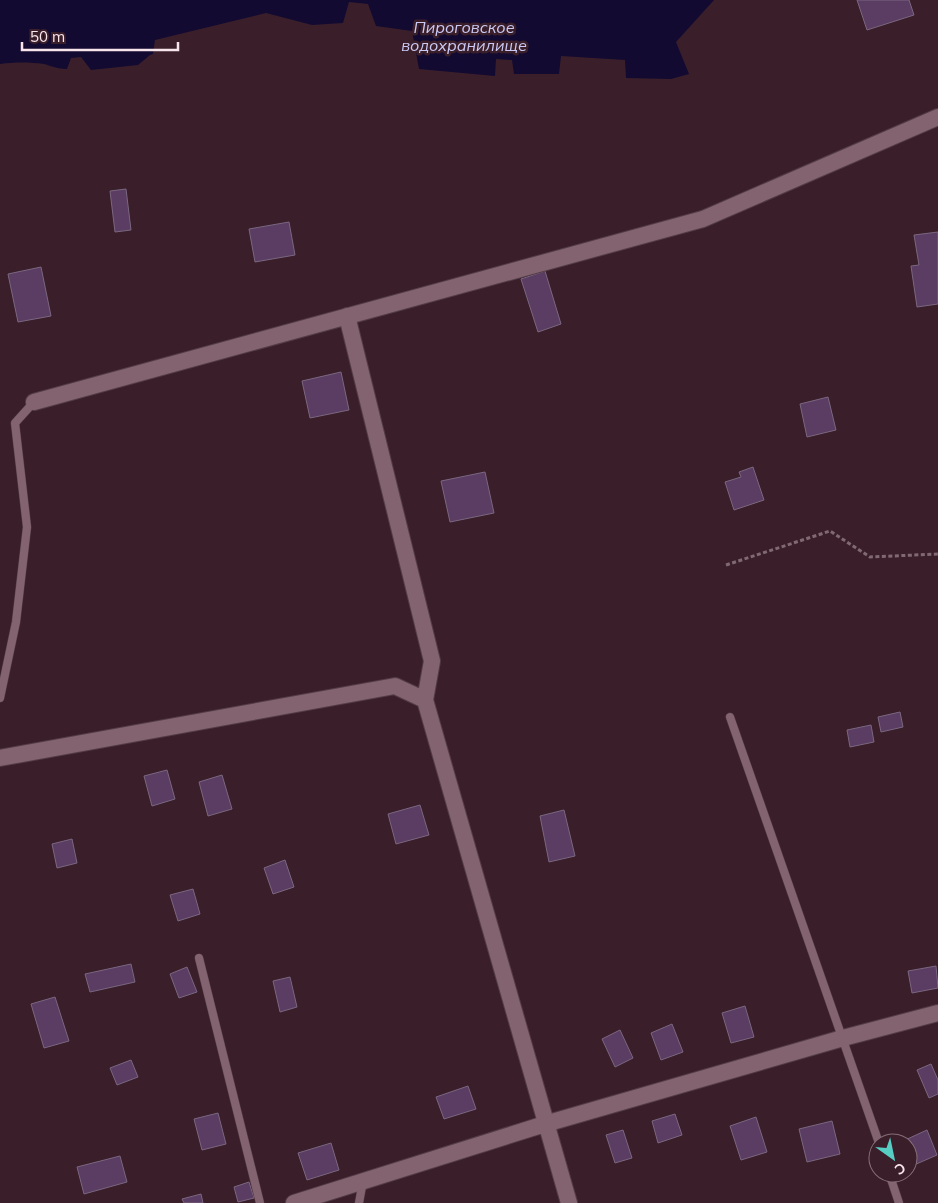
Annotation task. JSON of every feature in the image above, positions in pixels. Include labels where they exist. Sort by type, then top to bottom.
[{"type":"street","points":[[34,402],[703,218],[938,117]]},
{"type":"street","points":[[347,316],[432,661],[425,700],[569,1203]]},
{"type":"street","points":[[0,758],[395,686],[425,700]]},
{"type":"street","points":[[294,1203],[545,1124],[843,1038],[938,1013]]},
{"type":"lane","points":[[0,698],[16,622],[27,527],[15,424],[34,402]]},
{"type":"lane","points":[[730,717],[876,1133]]},
{"type":"lane","points":[[199,958],[260,1203]]},
{"type":"lane","points":[[359,1203],[363,1181]]},
{"type":"lane","points":[[892,1183],[899,1203]]},
{"type":"path","points":[[726,565],[830,531],[870,557],[938,554]]},
{"type":"water","name":"Пироговское водохранилище","points":[[0,0],[714,0],[676,42],[689,74],[671,79],[626,78],[625,60],[561,56],[559,74],[514,74],[512,60],[496,59],[495,76],[419,69],[412,31],[376,26],[368,4],[349,2],[343,23],[312,25],[266,13],[155,40],[153,54],[138,65],[91,70],[81,57],[71,58],[67,69],[33,63],[0,64]]},
{"type":"building","points":[[857,0],[909,0],[914,15],[867,30]]},
{"type":"building","points":[[126,189],[131,230],[115,232],[110,191]]},
{"type":"building","points":[[289,222],[295,255],[255,262],[249,229]]},
{"type":"building","points":[[938,232],[938,304],[917,307],[911,266],[919,265],[914,235]]},
{"type":"building","points":[[41,267],[51,316],[18,322],[8,274]]},
{"type":"building","points":[[545,271],[561,324],[538,332],[521,279]]},
{"type":"building","points":[[341,372],[349,410],[310,418],[302,381]]},
{"type":"building","points":[[828,397],[836,430],[807,437],[800,404]]},
{"type":"building","points":[[753,467],[764,500],[734,510],[725,482],[741,477],[739,472]]},
{"type":"building","points":[[485,472],[494,513],[450,522],[441,481]]},
{"type":"building","points":[[900,712],[903,727],[881,732],[878,717]]},
{"type":"building","points":[[871,725],[874,742],[850,747],[847,730]]},
{"type":"building","points":[[167,770],[175,799],[152,806],[144,776]]},
{"type":"building","points":[[222,775],[232,809],[208,816],[199,782]]},
{"type":"building","points":[[420,805],[429,835],[396,844],[388,814]]},
{"type":"building","points":[[564,810],[575,856],[549,862],[540,816]]},
{"type":"building","points":[[72,839],[77,863],[57,868],[52,844]]},
{"type":"building","points":[[285,860],[294,887],[273,894],[264,868]]},
{"type":"building","points":[[193,889],[200,914],[178,921],[170,895]]},
{"type":"building","points":[[131,964],[135,982],[90,992],[85,974]]},
{"type":"building","points":[[936,966],[938,988],[912,993],[908,971]]},
{"type":"building","points":[[187,967],[197,992],[179,998],[170,974]]},
{"type":"building","points":[[290,977],[297,1007],[280,1012],[273,981]]},
{"type":"building","points":[[55,997],[69,1041],[44,1048],[31,1004]]},
{"type":"building","points":[[745,1006],[754,1037],[731,1043],[722,1013]]},
{"type":"building","points":[[672,1024],[683,1052],[661,1060],[651,1033]]},
{"type":"building","points":[[620,1030],[633,1058],[615,1067],[602,1039]]},
{"type":"building","points":[[131,1060],[138,1077],[117,1085],[110,1068]]},
{"type":"building","points":[[931,1064],[938,1080],[938,1094],[929,1098],[917,1070]]},
{"type":"building","points":[[468,1086],[476,1109],[444,1119],[436,1097]]},
{"type":"building","points":[[218,1113],[226,1144],[202,1150],[194,1119]]},
{"type":"building","points":[[675,1114],[682,1135],[658,1143],[652,1121]]},
{"type":"building","points":[[756,1117],[767,1152],[741,1160],[730,1126]]},
{"type":"building","points":[[832,1121],[840,1154],[807,1162],[799,1129]]},
{"type":"building","points":[[623,1130],[632,1158],[615,1163],[606,1135]]},
{"type":"building","points":[[927,1130],[937,1155],[918,1163],[918,1134]]},
{"type":"building","points":[[331,1143],[339,1170],[307,1180],[298,1153]]},
{"type":"building","points":[[120,1156],[127,1182],[84,1194],[77,1167]]},
{"type":"building","points":[[249,1182],[254,1198],[238,1202],[234,1187]]},
{"type":"building","points":[[201,1194],[203,1203],[184,1203],[182,1199]]}]
